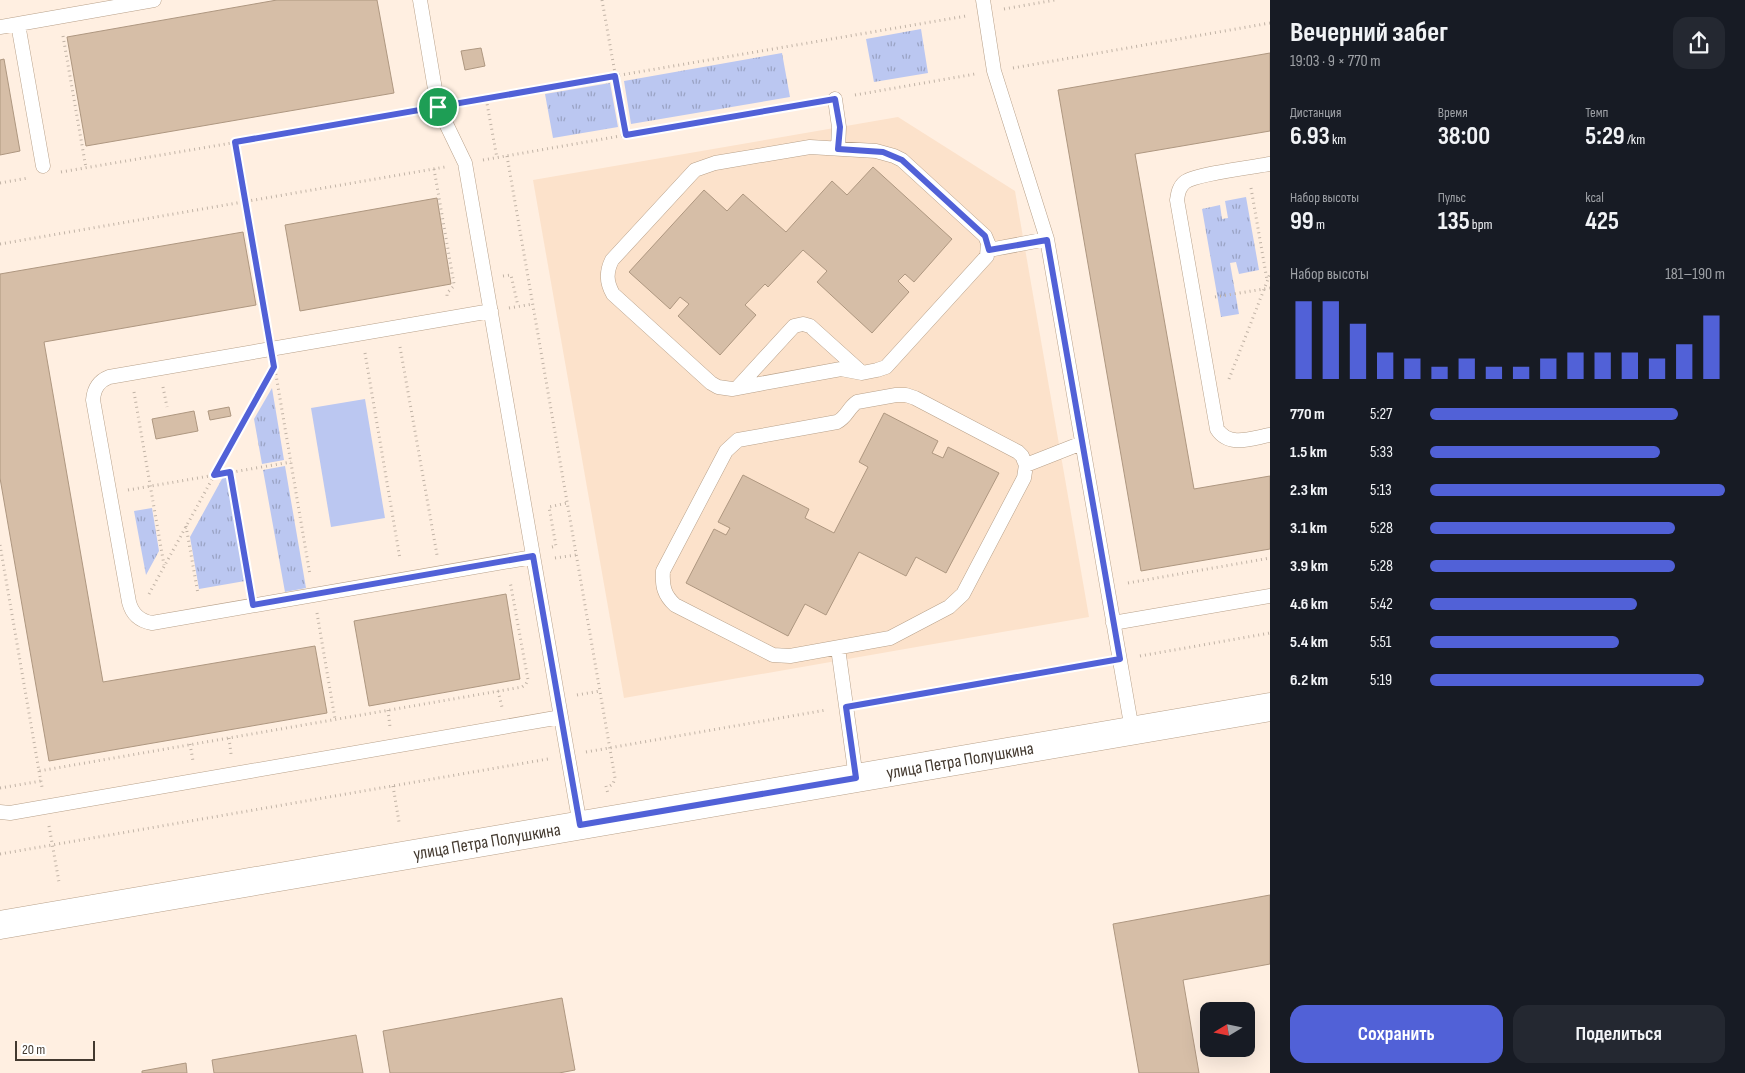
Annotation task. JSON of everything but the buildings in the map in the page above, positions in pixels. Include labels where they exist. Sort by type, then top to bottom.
[{"type":"street","name":"улица Петра Полушкина","points":[[0,925],[1270,707]]},
{"type":"lane","points":[[0,27],[154,0]]},
{"type":"lane","points":[[420,0],[438,107],[465,163],[580,825]]},
{"type":"lane","points":[[984,6],[994,71],[1047,240],[1132,730]]},
{"type":"lane","points":[[18,24],[44,172]]},
{"type":"lane","points":[[835,99],[840,127],[838,149]]},
{"type":"lane","points":[[810,147],[883,152],[902,160],[985,236],[989,250],[988,256],[889,364],[877,370],[862,373],[841,369],[738,387],[724,388],[711,383],[613,294],[607,282],[608,267],[612,260],[695,170],[715,163],[810,147]]},
{"type":"lane","points":[[1270,164],[1194,178],[1187,181],[1178,192],[1177,200],[1217,429],[1220,434],[1230,440],[1270,435]]},
{"type":"lane","points":[[989,250],[1047,240]]},
{"type":"lane","points":[[491,311],[103,380],[96,387],[93,400],[129,602],[136,616],[146,622],[152,623],[533,556]]},
{"type":"lane","points":[[738,387],[794,326],[798,324],[810,326],[862,373]]},
{"type":"lane","points":[[901,395],[915,398],[1018,452],[1026,465],[1024,478],[968,587],[949,606],[890,638],[790,656],[773,655],[675,605],[667,596],[662,583],[663,571],[729,446],[738,440],[837,422],[845,417],[856,402],[901,395]]},
{"type":"lane","points":[[1026,465],[1082,442]]},
{"type":"lane","points":[[1113,623],[1270,596]]},
{"type":"lane","points":[[838,648],[856,778]]},
{"type":"lane","points":[[0,812],[19,812],[561,717]]},
{"type":"path","points":[[602,0],[626,135]]},
{"type":"path","points":[[0,183],[44,172],[86,168],[615,76],[984,6],[1055,0]]},
{"type":"path","points":[[60,16],[86,168]]},
{"type":"path","points":[[0,244],[1270,24]]},
{"type":"path","points":[[486,98],[497,158]]},
{"type":"path","points":[[235,142],[271,349]]},
{"type":"path","points":[[507,156],[615,778],[614,784],[610,786]]},
{"type":"path","points":[[1247,168],[1267,281]]},
{"type":"path","points":[[434,169],[454,284],[447,293],[451,318]]},
{"type":"path","points":[[447,244],[452,243]]},
{"type":"path","points":[[1215,417],[1270,274]]},
{"type":"path","points":[[1195,301],[1270,288]]},
{"type":"path","points":[[518,306],[533,304]]},
{"type":"path","points":[[397,327],[440,573]]},
{"type":"path","points":[[361,333],[404,579]]},
{"type":"path","points":[[136,616],[274,367],[335,719]]},
{"type":"path","points":[[131,374],[164,566]]},
{"type":"path","points":[[110,493],[291,462]]},
{"type":"path","points":[[230,472],[253,605]]},
{"type":"path","points":[[186,526],[201,614]]},
{"type":"path","points":[[0,545],[39,771],[522,687],[528,680],[507,561]]},
{"type":"path","points":[[561,557],[576,555]]},
{"type":"path","points":[[1107,586],[1270,558]]},
{"type":"path","points":[[0,854],[1270,633]]},
{"type":"path","points":[[498,691],[501,706],[507,707]]},
{"type":"path","points":[[585,694],[600,691]]},
{"type":"path","points":[[388,710],[391,725],[388,728]]},
{"type":"path","points":[[228,738],[230,756]]},
{"type":"path","points":[[190,744],[193,759],[196,762]]},
{"type":"path","points":[[0,788],[41,781]]},
{"type":"path","points":[[393,786],[399,822]]},
{"type":"shaded area","points":[[898,117],[1015,191],[1089,617],[624,698],[533,180]]},
{"type":"green space","points":[[921,29],[928,73],[874,82],[866,39]]},
{"type":"green space","points":[[782,53],[790,97],[631,124],[624,81]]},
{"type":"green space","points":[[610,83],[618,127],[553,138],[545,94]]},
{"type":"green space","points":[[1246,197],[1259,270],[1239,274],[1236,262],[1230,263],[1239,314],[1221,317],[1202,209],[1220,205],[1222,219],[1228,218],[1225,201]]},
{"type":"green space","points":[[272,388],[284,460],[262,464],[254,419]]},
{"type":"green space","points":[[365,399],[385,518],[331,527],[311,408]]},
{"type":"green space","points":[[285,466],[306,588],[285,592],[263,470]]},
{"type":"green space","points":[[227,476],[245,581],[199,589],[190,537],[223,477]]},
{"type":"green space","points":[[152,508],[159,551],[146,575],[134,511]]},
{"type":"route","points":[[615,76],[626,135],[835,99],[840,127],[838,149],[883,152],[902,160],[985,236],[989,250],[1047,240],[1120,659],[846,707],[856,778],[580,825],[533,556],[253,605],[230,472],[214,475],[274,367],[235,142],[438,107],[615,76]]}]
